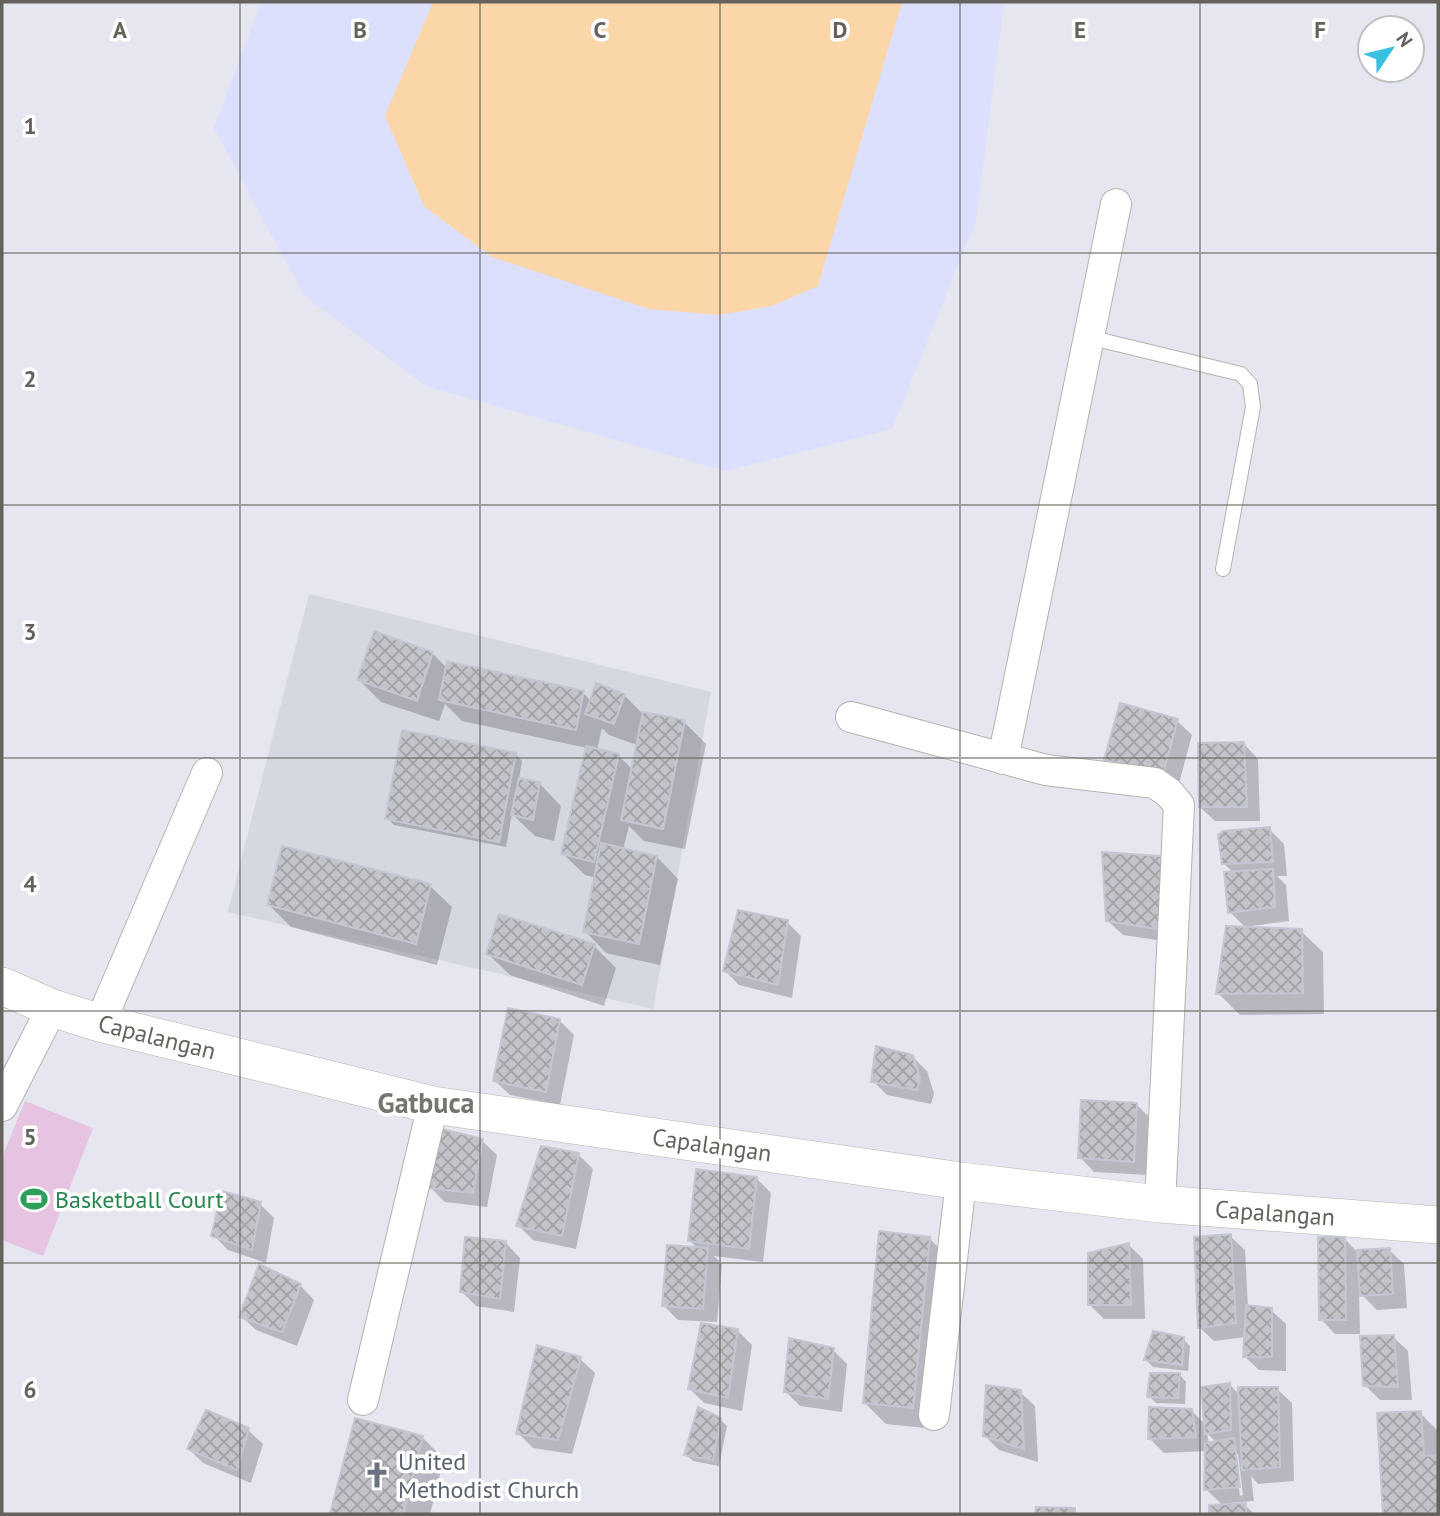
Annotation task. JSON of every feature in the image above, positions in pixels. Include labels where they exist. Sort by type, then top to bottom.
[{"type":"street","points":[[1003,759],[1116,204]]},
{"type":"street","points":[[851,717],[1045,770],[1155,783],[1179,805],[1160,1204]]},
{"type":"street","points":[[100,1023],[207,774]]},
{"type":"street","name":"Capalangan","points":[[2,986],[52,1008],[100,1023],[433,1105],[961,1181],[1160,1204],[1438,1225]]},
{"type":"street","points":[[2,1106],[52,1008]]},
{"type":"street","points":[[363,1400],[433,1105]]},
{"type":"street","points":[[934,1415],[961,1181]]},
{"type":"lane","points":[[1088,337],[1241,374],[1250,384],[1253,407],[1223,569]]},
{"type":"shaded area","points":[[261,2],[1004,2],[976,221],[892,429],[725,471],[426,386],[304,296],[214,128]]},
{"type":"shaded area","points":[[433,2],[902,2],[818,286],[772,306],[719,315],[649,309],[492,257],[424,206],[385,116]]},
{"type":"shaded area","points":[[309,594],[711,692],[653,1009],[228,912]]},
{"type":"shaded area","name":"Basketball Court","points":[[25,1101],[93,1128],[43,1256],[2,1240],[2,1158]]},
{"type":"building","points":[[374,631],[433,652],[417,701],[357,680]]},
{"type":"building","points":[[447,661],[584,691],[576,730],[439,700]]},
{"type":"building","points":[[596,683],[625,694],[614,724],[585,714]]},
{"type":"building","points":[[1120,703],[1178,719],[1163,774],[1104,760]]},
{"type":"building","points":[[643,712],[685,720],[663,829],[621,820]]},
{"type":"building","points":[[402,730],[516,753],[499,842],[385,819]]},
{"type":"building","points":[[1244,742],[1247,807],[1199,807],[1198,743]]},
{"type":"building","points":[[586,746],[619,754],[594,862],[561,854]]},
{"type":"building","points":[[519,778],[540,782],[533,820],[511,815]]},
{"type":"building","points":[[1270,827],[1273,862],[1222,864],[1218,835],[1223,831]]},
{"type":"building","points":[[601,843],[657,856],[639,944],[583,932]]},
{"type":"building","points":[[282,846],[431,884],[416,944],[267,905]]},
{"type":"building","points":[[1102,852],[1173,857],[1170,931],[1106,921]]},
{"type":"building","points":[[1273,869],[1275,907],[1228,913],[1224,872]]},
{"type":"building","points":[[738,910],[788,920],[778,985],[723,971]]},
{"type":"building","points":[[499,914],[595,944],[582,985],[486,954]]},
{"type":"building","points":[[1226,926],[1302,929],[1303,993],[1216,994]]},
{"type":"building","points":[[508,1008],[560,1019],[546,1092],[493,1081]]},
{"type":"building","points":[[876,1046],[913,1055],[920,1079],[917,1090],[871,1082]]},
{"type":"building","points":[[1081,1100],[1137,1103],[1134,1162],[1078,1158]]},
{"type":"building","points":[[438,1128],[483,1139],[473,1193],[428,1188]]},
{"type":"building","points":[[541,1146],[579,1153],[562,1236],[516,1226]]},
{"type":"building","points":[[696,1169],[757,1177],[749,1249],[688,1241]]},
{"type":"building","points":[[222,1191],[261,1202],[252,1250],[211,1236]]},
{"type":"building","points":[[879,1231],[930,1237],[913,1408],[863,1403]]},
{"type":"building","points":[[1231,1234],[1236,1323],[1198,1328],[1194,1237]]},
{"type":"building","points":[[465,1237],[506,1241],[500,1299],[460,1292]]},
{"type":"building","points":[[1318,1237],[1345,1237],[1346,1320],[1319,1320]]},
{"type":"building","points":[[1129,1243],[1131,1305],[1088,1305],[1088,1253]]},
{"type":"building","points":[[667,1245],[708,1248],[703,1309],[662,1306]]},
{"type":"building","points":[[1390,1248],[1393,1294],[1360,1296],[1357,1250]]},
{"type":"building","points":[[259,1264],[301,1284],[282,1332],[239,1317]]},
{"type":"building","points":[[1246,1305],[1272,1308],[1272,1357],[1243,1357]]},
{"type":"building","points":[[701,1323],[738,1329],[728,1398],[688,1389]]},
{"type":"building","points":[[1153,1331],[1184,1337],[1182,1365],[1144,1360]]},
{"type":"building","points":[[1394,1335],[1398,1387],[1363,1386],[1360,1336]]},
{"type":"building","points":[[789,1338],[834,1348],[828,1399],[784,1392]]},
{"type":"building","points":[[537,1345],[581,1357],[558,1440],[516,1434]]},
{"type":"building","points":[[1150,1373],[1180,1373],[1178,1398],[1147,1397]]},
{"type":"building","points":[[1230,1383],[1231,1430],[1205,1434],[1201,1387]]},
{"type":"building","points":[[986,1385],[1021,1390],[1024,1449],[983,1436]]},
{"type":"building","points":[[1238,1387],[1278,1387],[1280,1467],[1242,1470]]},
{"type":"building","points":[[698,1407],[721,1418],[713,1460],[684,1455]]},
{"type":"building","points":[[1149,1407],[1192,1409],[1196,1437],[1148,1439]]},
{"type":"building","points":[[206,1410],[249,1428],[237,1470],[187,1449]]},
{"type":"building","points":[[1421,1411],[1424,1456],[1438,1455],[1438,1514],[1383,1514],[1377,1413]]},
{"type":"building","name":"United Methodist Church","points":[[355,1418],[423,1436],[403,1514],[330,1514]]},
{"type":"building","points":[[1234,1438],[1240,1487],[1204,1490],[1205,1443]]},
{"type":"building","points":[[1246,1503],[1246,1514],[1209,1514],[1209,1505]]},
{"type":"building","points":[[1036,1507],[1075,1508],[1075,1514],[1035,1514]]},
{"type":"place","name":"Basketball Court","points":[[34,1199]]},
{"type":"place","name":"United Methodist Church","points":[[377,1475]]},
{"type":"district","name":"Gatbuca","points":[[426,1102]]}]
